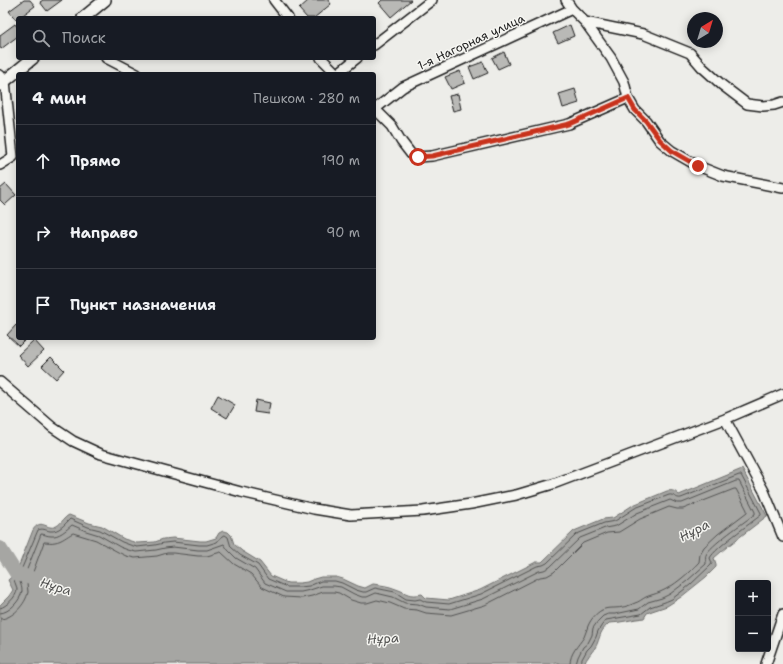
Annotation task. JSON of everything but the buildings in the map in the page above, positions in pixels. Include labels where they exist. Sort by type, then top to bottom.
[{"type":"main road","points":[[86,16],[106,0]]},
{"type":"main road","points":[[2,80],[30,60]]},
{"type":"street","points":[[274,0],[286,16]]},
{"type":"street","points":[[376,43],[432,0]]},
{"type":"street","points":[[566,0],[572,9],[585,22],[611,58],[624,82],[628,98],[635,110],[646,121],[660,140],[672,151],[698,166],[723,176],[783,188]]},
{"type":"street","name":"1-я Нагорная улица","points":[[376,107],[403,86],[572,9]]},
{"type":"street","points":[[585,22],[643,34],[690,53],[722,85],[747,104],[763,106],[783,102]]},
{"type":"street","points":[[109,60],[127,72]]},
{"type":"street","points":[[323,60],[335,72]]},
{"type":"street","points":[[340,72],[354,60]]},
{"type":"street","points":[[0,165],[13,157],[2,80]]},
{"type":"street","points":[[376,109],[392,126],[411,154],[418,157],[432,156],[569,124],[628,98]]},
{"type":"street","points":[[0,382],[52,427],[73,441],[101,454],[240,492],[351,516],[423,511],[471,504],[516,495],[553,484],[725,419],[783,394]]},
{"type":"street","points":[[725,419],[764,491],[783,537]]},
{"type":"street","points":[[766,664],[783,614]]},
{"type":"water","points":[[742,469],[767,516],[714,558],[716,567],[681,597],[667,606],[647,613],[644,618],[609,623],[602,632],[596,646],[584,664],[561,664],[555,662],[552,664],[0,664],[0,605],[13,590],[8,580],[16,573],[33,530],[41,524],[54,527],[69,515],[89,523],[102,526],[124,539],[137,543],[155,542],[173,538],[206,541],[216,538],[219,533],[223,531],[228,532],[231,535],[234,544],[242,551],[260,562],[271,576],[288,583],[307,582],[321,577],[336,577],[365,588],[373,584],[391,587],[411,595],[422,594],[426,598],[449,600],[480,590],[536,562],[542,562],[574,531],[603,519],[613,518],[633,505],[667,491],[674,491],[679,495]]},
{"type":"waterway","name":"Нұра","points":[[0,548],[16,573],[34,579]]},
{"type":"route","points":[[418,157],[432,156],[510,139],[569,124],[628,98],[635,110],[646,121],[660,140],[672,151],[698,166]]}]
